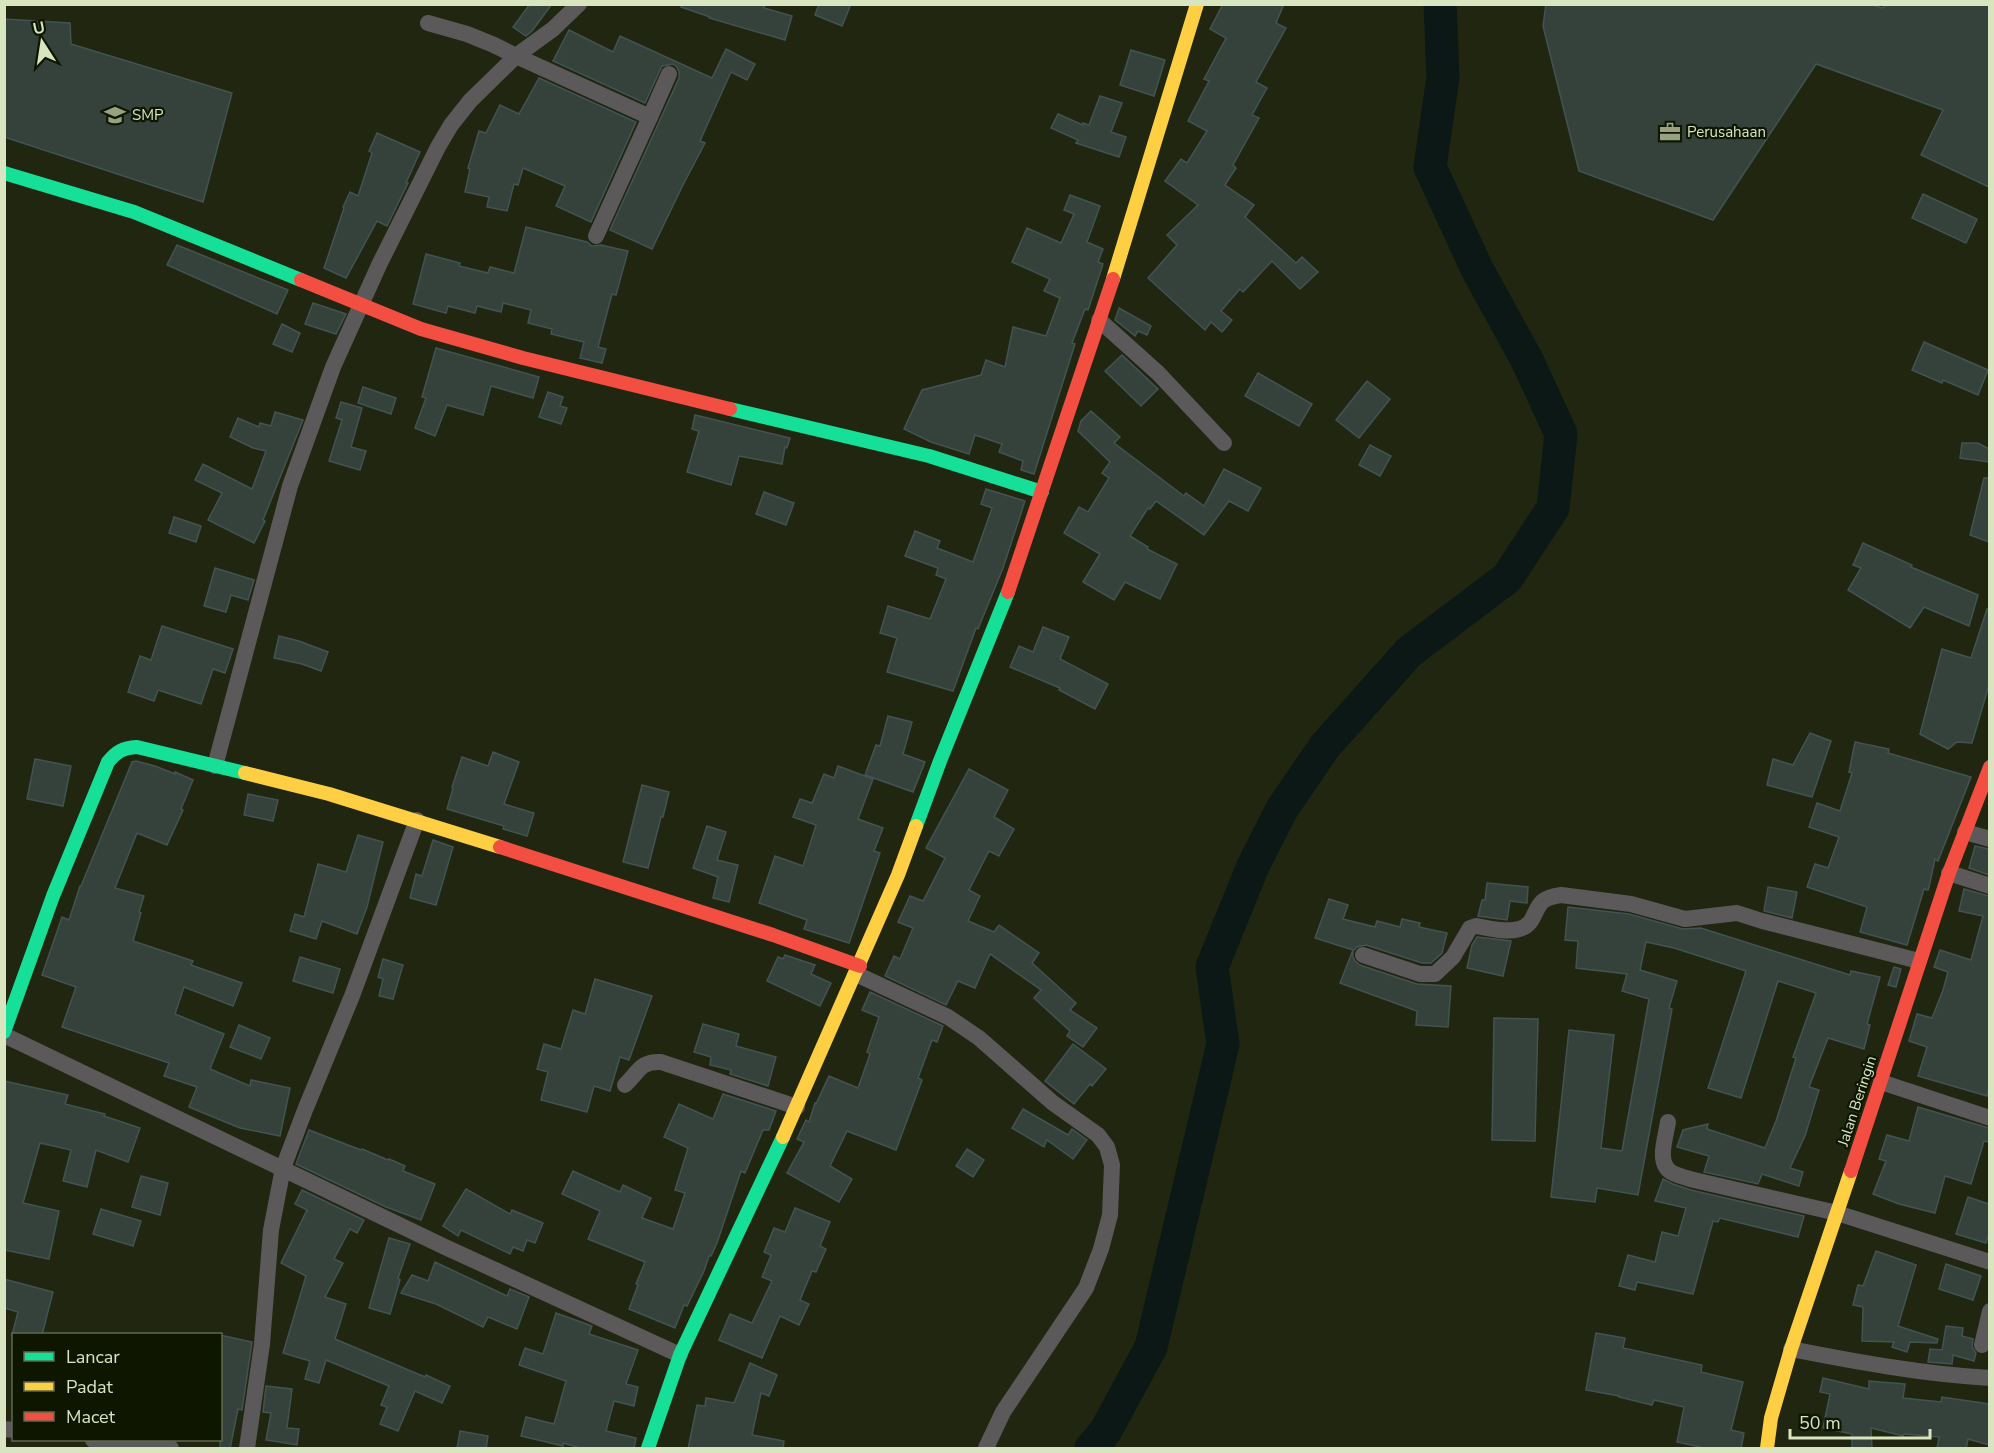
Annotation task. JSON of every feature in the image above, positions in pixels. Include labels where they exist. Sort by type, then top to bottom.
[{"type":"street","points":[[215,765],[290,486],[333,367],[379,265],[451,125],[470,101],[516,56],[553,29],[579,4]]},
{"type":"street","points":[[648,1449],[680,1355],[797,1107],[898,875],[940,761],[1016,573],[1120,259],[1197,4]]},
{"type":"street","points":[[428,23],[467,34],[494,45],[650,117]]},
{"type":"street","points":[[596,236],[669,74]]},
{"type":"street","points":[[4,173],[134,212],[421,330],[523,358],[928,456],[1042,492]]},
{"type":"street","points":[[1099,320],[1158,373],[1224,443]]},
{"type":"street","points":[[680,1355],[445,1247],[4,1034],[29,959],[74,844],[108,762],[116,751],[137,747],[328,794],[417,820],[773,935],[858,970],[948,1017],[979,1038],[1053,1103],[1098,1135],[1107,1147],[1112,1165],[1110,1215],[1101,1249],[1086,1288],[1003,1412],[986,1449]]},
{"type":"street","name":"Jalan Beringin","points":[[1767,1449],[1771,1418],[1791,1349],[1881,1083],[1919,961],[1989,767]]},
{"type":"street","points":[[247,1449],[262,1344],[271,1230],[283,1168],[304,1110],[352,996],[417,820]]},
{"type":"street","points":[[1965,832],[1989,839]]},
{"type":"street","points":[[1949,873],[1989,886]]},
{"type":"street","points":[[1363,954],[1420,974],[1435,974],[1453,957],[1470,928],[1476,926],[1517,930],[1527,926],[1543,901],[1561,895],[1631,904],[1685,919],[1737,913],[1919,961]]},
{"type":"street","points":[[625,1085],[645,1064],[662,1062],[797,1107]]},
{"type":"street","points":[[1881,1083],[1989,1118]]},
{"type":"street","points":[[1668,1122],[1663,1159],[1666,1167],[1672,1172],[1694,1180],[1837,1213],[1989,1262]]},
{"type":"street","points":[[1983,1345],[1989,1311]]},
{"type":"street","points":[[1791,1349],[1866,1364],[1989,1378]]},
{"type":"street","points":[[102,1441],[171,1449]]},
{"type":"building","points":[[530,4],[552,4],[526,36],[513,27]]},
{"type":"building","points":[[682,4],[765,4],[764,8],[792,16],[785,40],[709,18],[681,7]]},
{"type":"building","points":[[819,4],[851,4],[842,26],[815,15]]},
{"type":"building","points":[[1223,4],[1284,4],[1276,23],[1286,28],[1256,82],[1267,88],[1252,115],[1259,118],[1233,165],[1236,168],[1225,185],[1254,205],[1245,217],[1296,263],[1302,257],[1318,272],[1300,289],[1272,261],[1243,292],[1240,289],[1221,311],[1232,320],[1222,332],[1211,322],[1205,330],[1148,278],[1177,245],[1167,235],[1198,205],[1165,181],[1181,159],[1187,163],[1207,131],[1188,121],[1209,81],[1204,79],[1226,38],[1210,29]]},
{"type":"building","name":"Perusahaan","points":[[1546,4],[1868,4],[1882,8],[1889,4],[1989,4],[1989,187],[1921,155],[1943,110],[1816,64],[1713,220],[1579,171],[1543,26]]},
{"type":"building","name":"SMP","points":[[4,19],[70,23],[71,44],[232,93],[203,202],[4,137]]},
{"type":"building","points":[[569,30],[613,52],[620,36],[712,78],[726,49],[755,64],[747,80],[731,72],[700,141],[705,143],[652,249],[610,230],[679,78],[679,72],[673,64],[662,66],[645,103],[553,61]]},
{"type":"building","points":[[1131,50],[1165,60],[1154,96],[1120,85]]},
{"type":"building","points":[[539,78],[636,122],[591,222],[556,206],[565,186],[523,168],[518,185],[514,184],[507,211],[487,207],[489,197],[465,192],[470,169],[468,168],[479,131],[486,133],[500,105],[519,114]]},
{"type":"building","points":[[1100,96],[1122,103],[1111,132],[1126,137],[1119,157],[1076,143],[1078,140],[1051,128],[1058,114],[1083,125],[1083,123],[1089,125]]},
{"type":"building","points":[[377,133],[420,152],[387,226],[377,221],[346,278],[324,268],[350,192],[358,196],[372,153],[369,151]]},
{"type":"building","points":[[1923,194],[1977,219],[1966,243],[1912,218]]},
{"type":"building","points":[[1070,195],[1100,206],[1087,242],[1103,249],[1098,262],[1103,264],[1088,310],[1085,309],[1072,343],[1075,344],[1034,474],[1021,470],[1023,461],[999,452],[1002,444],[975,435],[969,454],[931,442],[904,429],[922,390],[981,375],[986,360],[1005,367],[1013,327],[1046,336],[1060,298],[1044,291],[1050,279],[1012,262],[1027,228],[1061,243],[1074,214],[1064,210]]},
{"type":"building","points":[[526,227],[587,242],[592,246],[601,245],[628,251],[616,295],[612,294],[598,347],[606,349],[602,363],[580,358],[584,342],[551,334],[552,329],[528,323],[531,310],[503,303],[501,312],[477,306],[475,313],[448,306],[446,313],[413,304],[426,254],[460,263],[459,266],[488,273],[490,267],[514,273]]},
{"type":"building","points":[[177,245],[288,290],[277,314],[167,265]]},
{"type":"building","points":[[313,303],[346,314],[336,334],[305,324]]},
{"type":"building","points":[[1119,308],[1151,326],[1147,335],[1138,331],[1135,336],[1115,320]]},
{"type":"building","points":[[282,324],[300,333],[292,352],[273,344]]},
{"type":"building","points":[[1924,342],[1988,370],[1978,395],[1912,370]]},
{"type":"building","points":[[436,348],[539,377],[533,398],[491,386],[483,415],[447,405],[435,436],[415,428],[426,398],[422,397]]},
{"type":"building","points":[[1122,355],[1158,389],[1141,406],[1105,371]]},
{"type":"building","points":[[1258,373],[1312,404],[1299,426],[1245,396]]},
{"type":"building","points":[[1367,381],[1390,399],[1359,438],[1336,420]]},
{"type":"building","points":[[363,387],[396,398],[391,414],[358,403]]},
{"type":"building","points":[[548,392],[563,397],[560,406],[567,408],[561,424],[539,417]]},
{"type":"building","points":[[341,402],[362,408],[351,447],[366,451],[360,470],[329,461],[342,420],[336,418]]},
{"type":"building","points":[[1091,411],[1120,437],[1114,443],[1184,496],[1186,493],[1204,506],[1224,469],[1261,488],[1248,511],[1229,501],[1204,535],[1156,501],[1150,509],[1148,508],[1130,536],[1148,547],[1147,549],[1177,564],[1160,599],[1125,582],[1114,600],[1083,582],[1100,554],[1064,533],[1079,507],[1088,512],[1109,478],[1102,473],[1110,462],[1078,431],[1081,421]]},
{"type":"building","points":[[275,412],[303,420],[263,520],[265,521],[254,543],[208,520],[222,493],[195,480],[203,464],[252,489],[266,451],[253,448],[230,437],[238,418],[259,427],[260,423],[271,426]]},
{"type":"building","points":[[695,415],[790,438],[787,448],[785,447],[782,464],[739,456],[731,485],[687,472],[699,431],[692,429]]},
{"type":"building","points":[[1962,443],[1978,443],[1989,449],[1989,462],[1960,458]]},
{"type":"building","points":[[1370,445],[1391,456],[1380,476],[1359,465]]},
{"type":"building","points":[[1984,478],[1989,478],[1989,542],[1970,535]]},
{"type":"building","points":[[986,489],[1025,501],[1003,568],[978,629],[976,628],[953,691],[887,672],[897,638],[880,633],[888,606],[930,619],[946,579],[936,575],[938,568],[905,556],[915,531],[940,541],[937,548],[973,562],[992,508],[981,504]]},
{"type":"building","points":[[764,492],[794,503],[786,525],[756,514]]},
{"type":"building","points":[[174,517],[201,526],[196,542],[169,533]]},
{"type":"building","points":[[1863,543],[1912,565],[1911,567],[1978,595],[1969,626],[1924,607],[1910,628],[1848,590],[1861,568],[1853,565]]},
{"type":"building","points":[[215,568],[254,580],[248,600],[231,595],[226,612],[204,606]]},
{"type":"building","points":[[1987,609],[1989,610],[1989,685],[1972,743],[1957,742],[1948,749],[1920,734],[1942,649],[1971,658]]},
{"type":"building","points":[[162,626],[233,649],[225,673],[213,669],[201,704],[158,690],[154,701],[128,692],[140,656],[151,660]]},
{"type":"building","points":[[1043,627],[1069,637],[1060,659],[1108,684],[1095,709],[1059,690],[1060,688],[1010,667],[1019,646],[1033,652]]},
{"type":"building","points":[[279,636],[328,652],[321,671],[274,658]]},
{"type":"building","points":[[888,716],[912,722],[903,754],[925,762],[913,792],[865,775],[876,745],[880,746]]},
{"type":"building","points":[[1810,733],[1831,741],[1812,797],[1767,785],[1773,759],[1793,765]]},
{"type":"building","points":[[1855,742],[1889,749],[1888,753],[1971,777],[1938,861],[1935,859],[1929,887],[1928,890],[1924,889],[1907,945],[1860,932],[1867,907],[1807,887],[1815,864],[1828,868],[1839,837],[1809,827],[1817,803],[1840,811],[1852,773],[1849,772]]},
{"type":"building","points":[[493,752],[519,762],[504,804],[534,813],[527,836],[503,829],[504,826],[447,809],[462,757],[488,766]]},
{"type":"building","points":[[35,759],[71,766],[63,806],[27,799]]},
{"type":"building","points":[[136,761],[175,774],[175,772],[193,780],[181,809],[183,810],[167,845],[137,833],[115,888],[144,896],[133,941],[193,961],[191,965],[242,983],[233,1006],[184,987],[175,1014],[224,1034],[210,1069],[250,1086],[251,1080],[290,1088],[280,1136],[240,1128],[189,1107],[197,1087],[164,1076],[169,1063],[62,1027],[76,987],[42,975],[62,917],[69,920],[80,886],[132,762]]},
{"type":"building","points":[[838,766],[873,779],[858,819],[883,828],[874,851],[880,853],[849,943],[804,929],[807,920],[759,903],[775,856],[803,866],[816,825],[793,817],[800,799],[812,803],[824,774],[834,778]]},
{"type":"building","points":[[969,769],[1008,790],[994,817],[1014,829],[999,856],[989,851],[969,890],[980,896],[968,921],[994,932],[999,925],[1039,953],[1032,963],[1076,1003],[1070,1010],[1097,1028],[1083,1047],[1067,1036],[1070,1031],[1034,998],[1041,990],[990,954],[975,988],[958,981],[946,1005],[885,976],[894,956],[900,959],[913,928],[898,922],[910,896],[923,901],[945,858],[926,848]]},
{"type":"building","points":[[642,785],[669,792],[648,868],[623,862]]},
{"type":"building","points":[[248,794],[278,800],[273,821],[244,815]]},
{"type":"building","points":[[707,826],[726,832],[717,860],[738,865],[729,902],[713,898],[718,877],[693,868]]},
{"type":"building","points":[[358,835],[383,842],[367,907],[357,934],[322,921],[316,939],[290,931],[295,914],[304,917],[318,864],[346,872]]},
{"type":"building","points":[[433,840],[453,847],[436,905],[410,898],[416,874],[422,876]]},
{"type":"building","points":[[1975,846],[1989,849],[1989,875],[1969,868]]},
{"type":"building","points":[[1487,883],[1528,887],[1527,903],[1510,901],[1507,920],[1478,916],[1482,900],[1485,900]]},
{"type":"building","points":[[1768,887],[1797,892],[1792,918],[1764,911]]},
{"type":"building","points":[[1964,889],[1989,896],[1989,1088],[1987,1096],[1918,1076],[1927,1047],[1909,1041],[1917,1014],[1932,1018],[1943,990],[1948,972],[1934,967],[1940,950],[1971,960],[1983,916],[1959,911]]},
{"type":"building","points":[[1329,899],[1348,905],[1343,919],[1375,927],[1377,921],[1400,927],[1402,919],[1420,923],[1419,927],[1447,933],[1442,953],[1431,963],[1422,963],[1366,945],[1357,947],[1353,951],[1353,957],[1360,965],[1417,984],[1451,986],[1448,1027],[1416,1025],[1417,1011],[1340,983],[1353,950],[1315,938]]},
{"type":"building","points":[[1568,907],[1629,914],[1683,929],[1701,928],[1850,975],[1851,971],[1880,977],[1867,1024],[1870,1025],[1864,1049],[1828,1038],[1809,1087],[1819,1090],[1805,1136],[1790,1168],[1803,1172],[1799,1186],[1762,1174],[1758,1184],[1704,1172],[1709,1156],[1677,1147],[1683,1130],[1708,1124],[1707,1129],[1765,1148],[1776,1121],[1796,1058],[1793,1057],[1816,993],[1778,981],[1741,1098],[1708,1088],[1746,971],[1674,948],[1646,942],[1640,970],[1677,981],[1669,1008],[1672,1009],[1638,1195],[1597,1188],[1595,1202],[1551,1197],[1569,1030],[1614,1035],[1601,1148],[1622,1151],[1649,999],[1622,991],[1627,974],[1576,968],[1578,941],[1565,940]]},
{"type":"building","points":[[1477,937],[1511,941],[1503,976],[1467,968],[1472,945]]},
{"type":"building","points":[[785,955],[815,965],[811,974],[831,983],[820,1006],[767,981],[778,957],[783,959]]},
{"type":"building","points":[[300,957],[340,969],[333,993],[293,981]]},
{"type":"building","points":[[383,959],[403,965],[393,999],[379,996],[383,979],[378,977]]},
{"type":"building","points":[[1894,967],[1901,969],[1896,987],[1888,985]]},
{"type":"building","points":[[595,979],[652,996],[629,1060],[620,1057],[610,1091],[594,1086],[587,1112],[541,1100],[548,1072],[537,1069],[544,1044],[561,1049],[573,1010],[585,1014]]},
{"type":"building","points":[[870,992],[943,1026],[937,1042],[932,1040],[918,1078],[922,1080],[896,1150],[847,1131],[830,1166],[852,1179],[839,1202],[787,1173],[804,1142],[797,1139],[806,1120],[809,1122],[815,1103],[829,1076],[858,1088],[870,1054],[867,1052],[879,1017],[862,1010]]},
{"type":"building","points":[[1494,1018],[1538,1019],[1535,1141],[1492,1140]]},
{"type":"building","points":[[703,1024],[739,1034],[736,1046],[776,1057],[768,1086],[730,1074],[731,1070],[710,1065],[711,1057],[694,1052]]},
{"type":"building","points":[[239,1025],[270,1038],[261,1059],[230,1047]]},
{"type":"building","points":[[1073,1044],[1106,1069],[1074,1104],[1045,1081]]},
{"type":"building","points":[[4,1081],[68,1095],[65,1104],[105,1114],[104,1116],[140,1128],[128,1162],[96,1150],[87,1187],[63,1181],[71,1150],[40,1143],[23,1203],[59,1211],[49,1259],[4,1250]]},
{"type":"building","points":[[723,1094],[776,1111],[769,1130],[763,1130],[745,1173],[741,1171],[717,1243],[687,1306],[684,1305],[675,1328],[629,1309],[645,1262],[588,1239],[600,1211],[562,1194],[573,1171],[620,1192],[623,1185],[651,1198],[642,1218],[673,1229],[685,1193],[675,1190],[688,1148],[664,1137],[679,1104],[713,1119]]},
{"type":"building","points":[[1918,1107],[1989,1128],[1989,1142],[1984,1141],[1971,1184],[1945,1176],[1935,1213],[1899,1204],[1873,1194],[1886,1161],[1879,1159],[1887,1135],[1909,1141]]},
{"type":"building","points":[[1023,1109],[1068,1135],[1072,1129],[1087,1140],[1073,1159],[1047,1140],[1044,1147],[1012,1128]]},
{"type":"building","points":[[309,1130],[389,1159],[405,1166],[403,1171],[435,1184],[421,1220],[386,1207],[296,1164]]},
{"type":"building","points":[[967,1149],[984,1160],[973,1177],[956,1166]]},
{"type":"building","points":[[141,1176],[168,1183],[160,1215],[132,1207]]},
{"type":"building","points":[[1663,1179],[1691,1190],[1804,1216],[1798,1237],[1720,1218],[1718,1222],[1713,1221],[1693,1294],[1637,1282],[1635,1290],[1619,1286],[1628,1255],[1655,1262],[1662,1232],[1678,1236],[1686,1208],[1655,1201]]},
{"type":"building","points":[[466,1189],[510,1214],[512,1210],[543,1223],[535,1243],[527,1240],[523,1251],[513,1247],[510,1254],[461,1230],[458,1236],[443,1226]]},
{"type":"building","points":[[302,1190],[364,1220],[357,1233],[350,1229],[334,1259],[343,1263],[325,1297],[346,1304],[335,1339],[450,1386],[442,1403],[415,1391],[398,1431],[380,1424],[387,1407],[381,1405],[389,1386],[326,1360],[319,1383],[305,1379],[310,1361],[283,1353],[306,1276],[281,1263],[307,1210],[295,1204]]},
{"type":"building","points":[[1968,1197],[1989,1204],[1989,1234],[1986,1243],[1956,1234]]},
{"type":"building","points":[[795,1208],[830,1222],[820,1246],[826,1249],[816,1272],[812,1271],[800,1300],[809,1304],[799,1325],[780,1316],[762,1358],[719,1340],[730,1314],[752,1323],[772,1281],[762,1277],[771,1255],[764,1252],[774,1228],[785,1232]]},
{"type":"building","points":[[101,1209],[141,1221],[133,1246],[93,1234]]},
{"type":"building","points":[[389,1238],[410,1244],[398,1278],[400,1280],[390,1314],[369,1308]]},
{"type":"building","points":[[1876,1251],[1916,1265],[1898,1326],[1938,1339],[1937,1343],[1910,1342],[1907,1352],[1892,1347],[1894,1342],[1862,1341],[1863,1307],[1853,1305],[1858,1285],[1863,1286]]},
{"type":"building","points":[[435,1262],[507,1296],[510,1289],[529,1297],[517,1329],[488,1317],[483,1327],[436,1304],[401,1293],[412,1275],[428,1281]]},
{"type":"building","points":[[1946,1264],[1981,1276],[1973,1300],[1939,1289]]},
{"type":"building","points":[[4,1279],[53,1292],[43,1333],[13,1333],[18,1312],[4,1308]]},
{"type":"building","points":[[556,1313],[592,1326],[589,1334],[638,1350],[626,1384],[638,1387],[634,1406],[614,1401],[606,1431],[636,1438],[634,1449],[584,1449],[521,1436],[526,1417],[554,1424],[566,1381],[519,1365],[525,1348],[543,1354]]},
{"type":"building","points":[[1946,1326],[1963,1328],[1962,1336],[1973,1339],[1972,1347],[1976,1353],[1974,1361],[1953,1355],[1952,1364],[1928,1362],[1930,1349],[1942,1350]]},
{"type":"building","points":[[1596,1333],[1625,1338],[1623,1348],[1702,1365],[1701,1372],[1743,1382],[1731,1430],[1744,1433],[1741,1449],[1709,1449],[1677,1442],[1684,1407],[1654,1400],[1652,1405],[1586,1390]]},
{"type":"building","points":[[222,1335],[252,1342],[242,1410],[238,1409],[230,1449],[220,1449],[220,1441],[222,1441]]},
{"type":"building","points":[[750,1363],[777,1375],[769,1396],[761,1393],[752,1435],[784,1441],[783,1449],[688,1449],[697,1405],[705,1406],[706,1398],[734,1403]]},
{"type":"building","points":[[1823,1378],[1869,1389],[1869,1381],[1905,1384],[1903,1398],[1941,1402],[1942,1397],[1989,1404],[1989,1445],[1968,1439],[1966,1449],[1937,1449],[1939,1437],[1904,1434],[1903,1436],[1871,1428],[1872,1449],[1852,1449],[1852,1434],[1823,1428],[1830,1394],[1820,1392]]},
{"type":"building","points":[[266,1386],[292,1389],[287,1428],[299,1429],[297,1445],[266,1440],[271,1413],[263,1412]]},
{"type":"building","points":[[460,1431],[488,1436],[486,1449],[457,1449]]},
{"type":"waterway","points":[[1091,1448],[1105,1432],[1151,1347],[1223,1044],[1212,967],[1253,866],[1282,809],[1325,746],[1409,652],[1507,578],[1553,508],[1561,434],[1527,360],[1477,269],[1430,167],[1443,77],[1440,4]]},
{"type":"traffic: fast","points":[[4,173],[134,212],[301,280]]},
{"type":"traffic: fast","points":[[730,409],[929,456],[1042,492]]},
{"type":"traffic: fast","points":[[916,826],[1008,592]]},
{"type":"traffic: fast","points":[[4,1032],[53,896],[111,758],[128,748],[137,747],[245,773]]},
{"type":"traffic: fast","points":[[648,1448],[680,1355],[783,1137]]},
{"type":"traffic: slow","points":[[1113,279],[1197,4]]},
{"type":"traffic: slow","points":[[245,773],[329,794],[500,847]]},
{"type":"traffic: slow","points":[[783,1137],[898,875],[916,826]]},
{"type":"traffic: slow","points":[[1767,1448],[1771,1418],[1791,1349],[1851,1171]]},
{"type":"traffic: jam","points":[[1008,592],[1113,279]]},
{"type":"traffic: jam","points":[[301,280],[421,329],[523,358],[730,409]]},
{"type":"traffic: jam","points":[[1851,1171],[1949,873],[1990,767]]},
{"type":"traffic: jam","points":[[500,847],[773,935],[860,966]]},
{"type":"place","name":"SMP","points":[[115,115]]},
{"type":"place","name":"Perusahaan","points":[[1670,132]]}]
